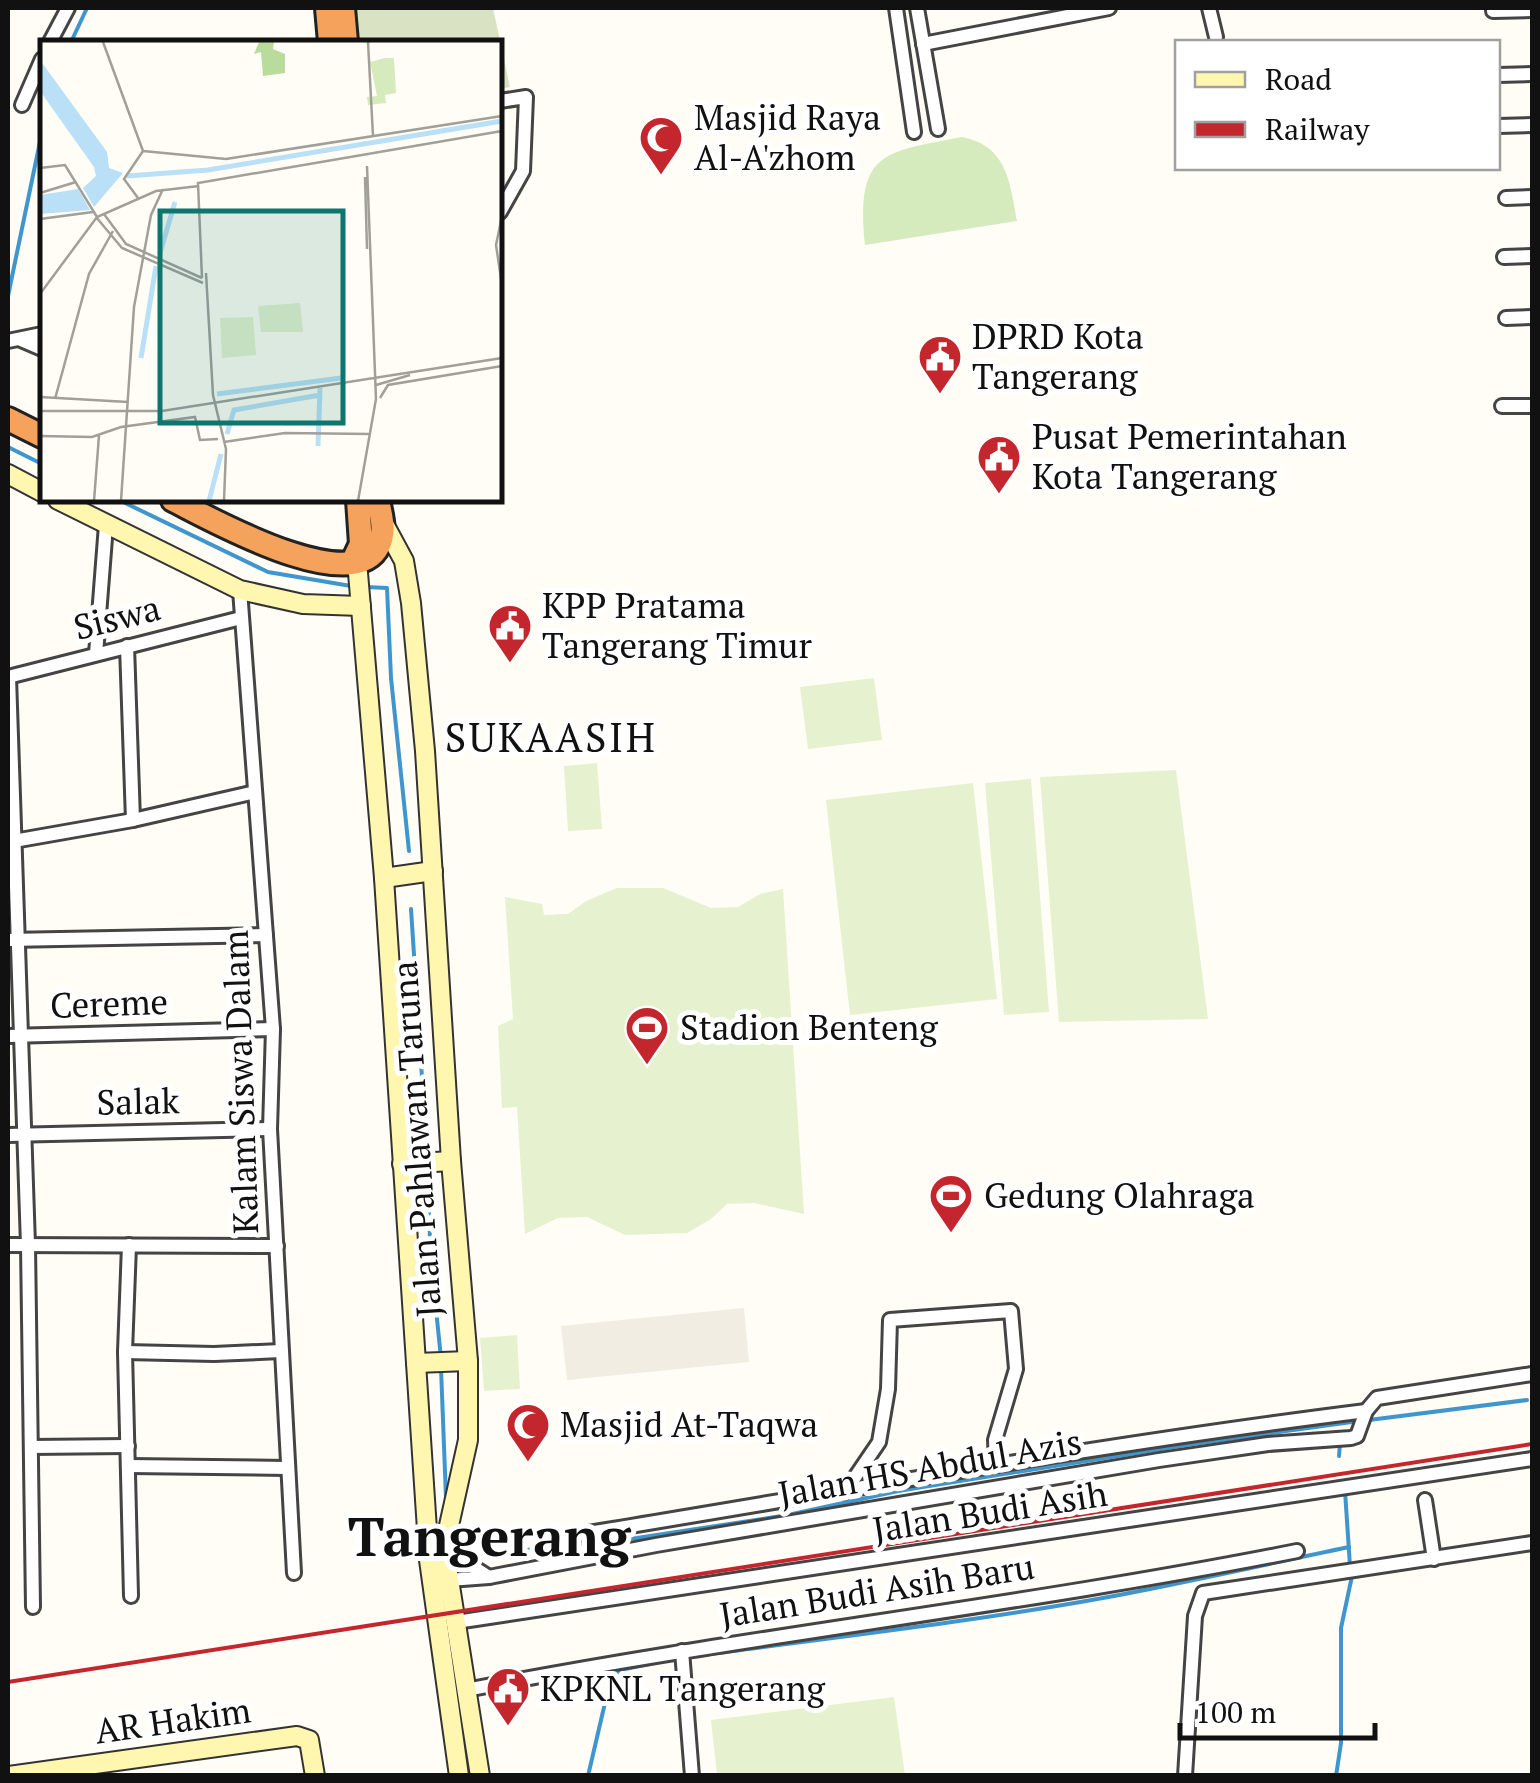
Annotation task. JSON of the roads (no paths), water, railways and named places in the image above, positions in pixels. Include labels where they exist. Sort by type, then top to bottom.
[{"type":"highway","points":[[327,8],[330,40]]},
{"type":"highway","points":[[343,8],[346,40]]},
{"type":"highway","points":[[8,419],[40,435]]},
{"type":"highway","points":[[177,502],[292,555],[356,567],[379,544],[380,511]]},
{"type":"highway","points":[[356,567],[361,544],[358,502]]},
{"type":"main road","points":[[8,474],[40,491]]},
{"type":"main road","points":[[62,502],[240,590],[303,604],[361,602]]},
{"type":"main road","name":"Jalan Pahlawan Taruna","points":[[380,511],[404,561],[411,603],[433,872],[446,1162],[470,1426],[458,1499],[445,1544],[480,1776]]},
{"type":"main road","name":"Jalan Pahlawan Taruna","points":[[356,567],[407,1164],[429,1560],[459,1776]]},
{"type":"main road","points":[[384,878],[433,872]]},
{"type":"main road","points":[[407,1164],[446,1162]]},
{"type":"main road","points":[[420,1363],[464,1362]]},
{"type":"main road","name":"AR Hakim","points":[[10,1776],[297,1736],[308,1740],[315,1776]]},
{"type":"street","points":[[51,40],[68,8]]},
{"type":"street","points":[[896,8],[914,132]]},
{"type":"street","points":[[918,8],[938,130]]},
{"type":"street","points":[[924,44],[1109,8]]},
{"type":"street","points":[[1209,8],[1216,37]]},
{"type":"street","points":[[1493,11],[1532,10]]},
{"type":"street","points":[[22,104],[40,64]]},
{"type":"street","points":[[1500,76],[1532,74]]},
{"type":"street","points":[[502,101],[526,97],[523,172],[502,209]]},
{"type":"street","points":[[1500,126],[1532,124]]},
{"type":"street","points":[[1506,198],[1532,197]]},
{"type":"street","points":[[1504,257],[1532,256]]},
{"type":"street","points":[[1506,318],[1532,318]]},
{"type":"street","points":[[14,340],[40,334]]},
{"type":"street","points":[[14,340],[40,349]]},
{"type":"street","points":[[1502,406],[1532,406]]},
{"type":"street","points":[[96,654],[106,525]]},
{"type":"street","name":"Kalam Siswa Dalam","points":[[240,590],[273,1029],[270,1129],[294,1573]]},
{"type":"street","name":"Siswa","points":[[8,677],[241,618]]},
{"type":"street","points":[[126,646],[134,820]]},
{"type":"street","points":[[8,677],[13,1036],[28,1245],[34,1607]]},
{"type":"street","points":[[10,842],[134,820],[255,792]]},
{"type":"street","points":[[12,940],[266,935]]},
{"type":"street","name":"Cereme","points":[[13,1036],[273,1029]]},
{"type":"street","name":"Salak","points":[[8,1135],[270,1129]]},
{"type":"street","points":[[8,1245],[277,1246]]},
{"type":"street","points":[[129,1246],[125,1352],[131,1596]]},
{"type":"street","points":[[845,1492],[878,1442],[888,1389],[890,1320],[1011,1311],[1016,1369],[995,1440],[996,1464]]},
{"type":"street","points":[[125,1352],[214,1354],[281,1350]]},
{"type":"street","points":[[576,1535],[996,1464],[1180,1438],[1267,1435],[1299,1421],[1364,1415],[1376,1398],[1532,1374]]},
{"type":"street","name":"Jalan HS Abdul Azis","points":[[449,1580],[489,1577],[1181,1456],[1267,1435],[1323,1442],[1356,1436],[1364,1415]]},
{"type":"street","points":[[1299,1421],[1300,1441]]},
{"type":"street","points":[[1180,1438],[1181,1456]]},
{"type":"street","points":[[1158,1442],[1159,1459]]},
{"type":"street","points":[[32,1448],[128,1446]]},
{"type":"street","name":"Jalan Budi Asih","points":[[456,1622],[1532,1459]]},
{"type":"street","points":[[128,1466],[286,1468]]},
{"type":"street","points":[[809,1519],[811,1498]]},
{"type":"street","points":[[1425,1500],[1434,1559]]},
{"type":"street","points":[[656,1545],[674,1518]]},
{"type":"street","points":[[445,1544],[489,1577]]},
{"type":"street","points":[[1185,1776],[1194,1616],[1203,1593],[1532,1544]]},
{"type":"street","name":"Jalan Budi Asih Baru","points":[[466,1690],[682,1657],[1297,1551]]},
{"type":"street","points":[[682,1657],[692,1776]]},
{"type":"waterway","points":[[72,40],[87,8]]},
{"type":"waterway","points":[[8,296],[40,142]]},
{"type":"waterway","points":[[8,447],[40,463]]},
{"type":"waterway","points":[[123,502],[268,572],[351,586]]},
{"type":"waterway","points":[[366,587],[387,588],[391,678],[409,851]]},
{"type":"waterway","points":[[411,909],[427,1154]]},
{"type":"waterway","points":[[427,1168],[441,1358]]},
{"type":"waterway","points":[[441,1368],[446,1498]]},
{"type":"waterway","points":[[1369,1420],[1527,1400]]},
{"type":"waterway","points":[[458,1525],[461,1532],[508,1552],[637,1538],[788,1515],[898,1491],[1359,1421]]},
{"type":"waterway","points":[[1339,1456],[1340,1443]]},
{"type":"waterway","points":[[1345,1491],[1350,1566]]},
{"type":"waterway","points":[[703,1655],[1053,1607],[1349,1547]]},
{"type":"waterway","points":[[1336,1776],[1341,1743],[1341,1628],[1352,1576]]},
{"type":"waterway","points":[[588,1776],[608,1690],[620,1670],[674,1659]]},
{"type":"railway","points":[[8,1682],[1532,1444]]},
{"type":"place","name":"Masjid Raya Al-A'zhom","points":[[661,176]]},
{"type":"place","name":"DPRD Kota Tangerang","points":[[940,395]]},
{"type":"place","name":"Pusat Pemerintahan Kota Tangerang","points":[[999,495]]},
{"type":"place","name":"KPP Pratama Tangerang Timur","points":[[510,664]]},
{"type":"place","name":"Stadion Benteng","points":[[647,1066]]},
{"type":"place","name":"Gedung Olahraga","points":[[951,1234]]},
{"type":"place","name":"Masjid At-Taqwa","points":[[528,1463]]},
{"type":"place","name":"KPKNL Tangerang","points":[[508,1727]]},
{"type":"district","name":"SUKAASIH","points":[[551,738]]},
{"type":"district","name":"Tangerang","points":[[489,1537]]}]
